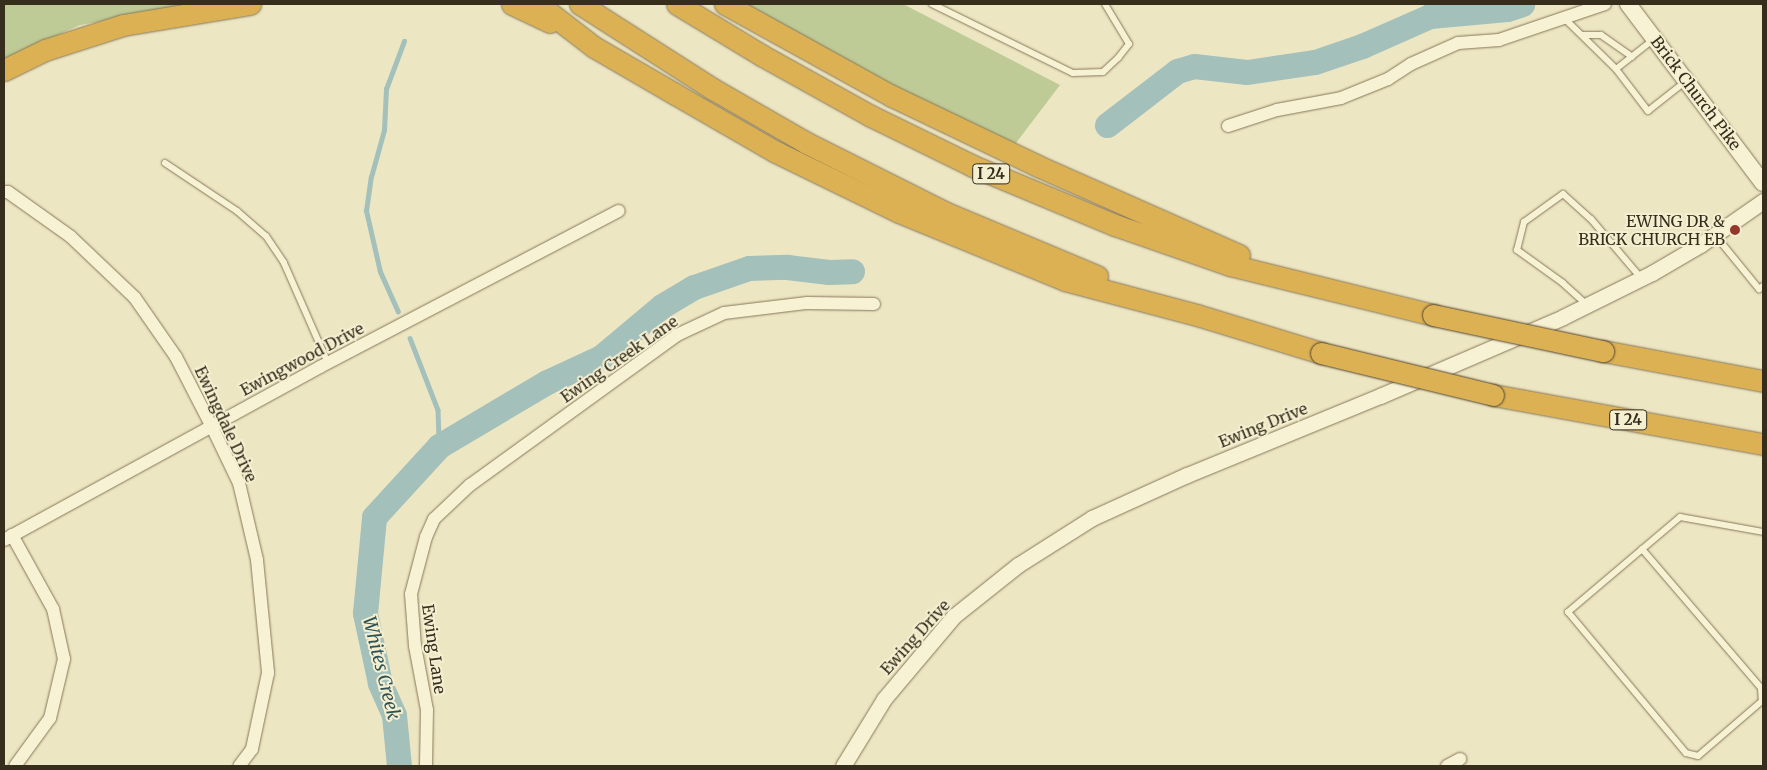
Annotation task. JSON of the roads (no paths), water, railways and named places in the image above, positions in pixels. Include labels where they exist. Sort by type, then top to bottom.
[{"type":"highway","points":[[4,70],[45,50],[123,25],[250,4]]},
{"type":"highway","points":[[512,4],[594,46],[776,152],[899,212],[1065,280],[1197,315]]},
{"type":"highway","points":[[538,4],[594,46]]},
{"type":"highway","name":"I 24","points":[[580,4],[713,90],[832,156],[961,220],[1038,253],[1197,315],[1321,353],[1492,395],[1763,444]]},
{"type":"highway","name":"I 24","points":[[677,4],[763,56],[871,116],[972,166],[1133,231],[1230,266],[1328,291],[1602,352],[1763,381]]},
{"type":"highway","points":[[725,4],[892,96],[1038,166],[1184,232],[1328,291]]},
{"type":"main road","name":"Brick Church Pike","points":[[1628,4],[1763,183]]},
{"type":"street","points":[[1228,126],[1277,110],[1341,98],[1388,79],[1411,64],[1450,46],[1499,40],[1605,4]]},
{"type":"street","name":"Ewingdale Drive","points":[[6,192],[70,237],[135,298],[176,357],[239,483],[257,560],[268,673],[252,749],[239,766]]},
{"type":"street","name":"Ewing Drive","points":[[843,766],[884,699],[954,616],[1018,565],[1092,518],[1187,475],[1380,396],[1587,305],[1641,278],[1715,235],[1763,201]]},
{"type":"street","name":"Ewingwood Drive","points":[[8,538],[328,363],[618,211]]},
{"type":"street","name":"Ewing Creek Lane","points":[[426,538],[434,519],[470,484],[677,335],[724,313],[807,303],[874,304]]},
{"type":"street","points":[[8,538],[53,609],[64,659],[50,718],[15,766]]},
{"type":"street","name":"Ewing Lane","points":[[426,538],[411,594],[415,646],[427,710],[426,766]]},
{"type":"street","points":[[1447,766],[1460,760]]},
{"type":"lane","points":[[932,4],[1073,73],[1103,72],[1129,44],[1106,4]]},
{"type":"lane","points":[[1564,18],[1616,69],[1648,110],[1686,80]]},
{"type":"lane","points":[[1582,36],[1601,34],[1632,57]]},
{"type":"lane","points":[[1616,69],[1655,39]]},
{"type":"lane","points":[[165,163],[237,212],[266,236],[284,263],[328,363]]},
{"type":"lane","points":[[1587,305],[1563,283],[1517,250],[1524,222],[1563,194],[1591,219],[1641,278]]},
{"type":"lane","points":[[1715,235],[1760,289],[1763,286]]},
{"type":"lane","points":[[1642,549],[1761,688],[1762,701],[1698,756],[1686,753],[1568,612],[1680,516],[1763,532]]},
{"type":"waterway","points":[[1107,125],[1177,71],[1194,66],[1247,72],[1315,62],[1362,46],[1430,16],[1507,9],[1522,4]]},
{"type":"waterway","points":[[398,312],[380,272],[366,211],[371,177],[384,130],[386,89],[404,41]]},
{"type":"waterway","name":"Whites Creek","points":[[399,766],[394,715],[380,683],[365,613],[374,517],[439,446],[547,382],[601,357],[662,306],[694,287],[749,268],[787,267],[829,272],[852,271]]},
{"type":"waterway","points":[[410,338],[438,410],[439,446]]},
{"type":"place","name":"EWING DR & BRICK CHURCH EB","points":[[1735,230]]}]
